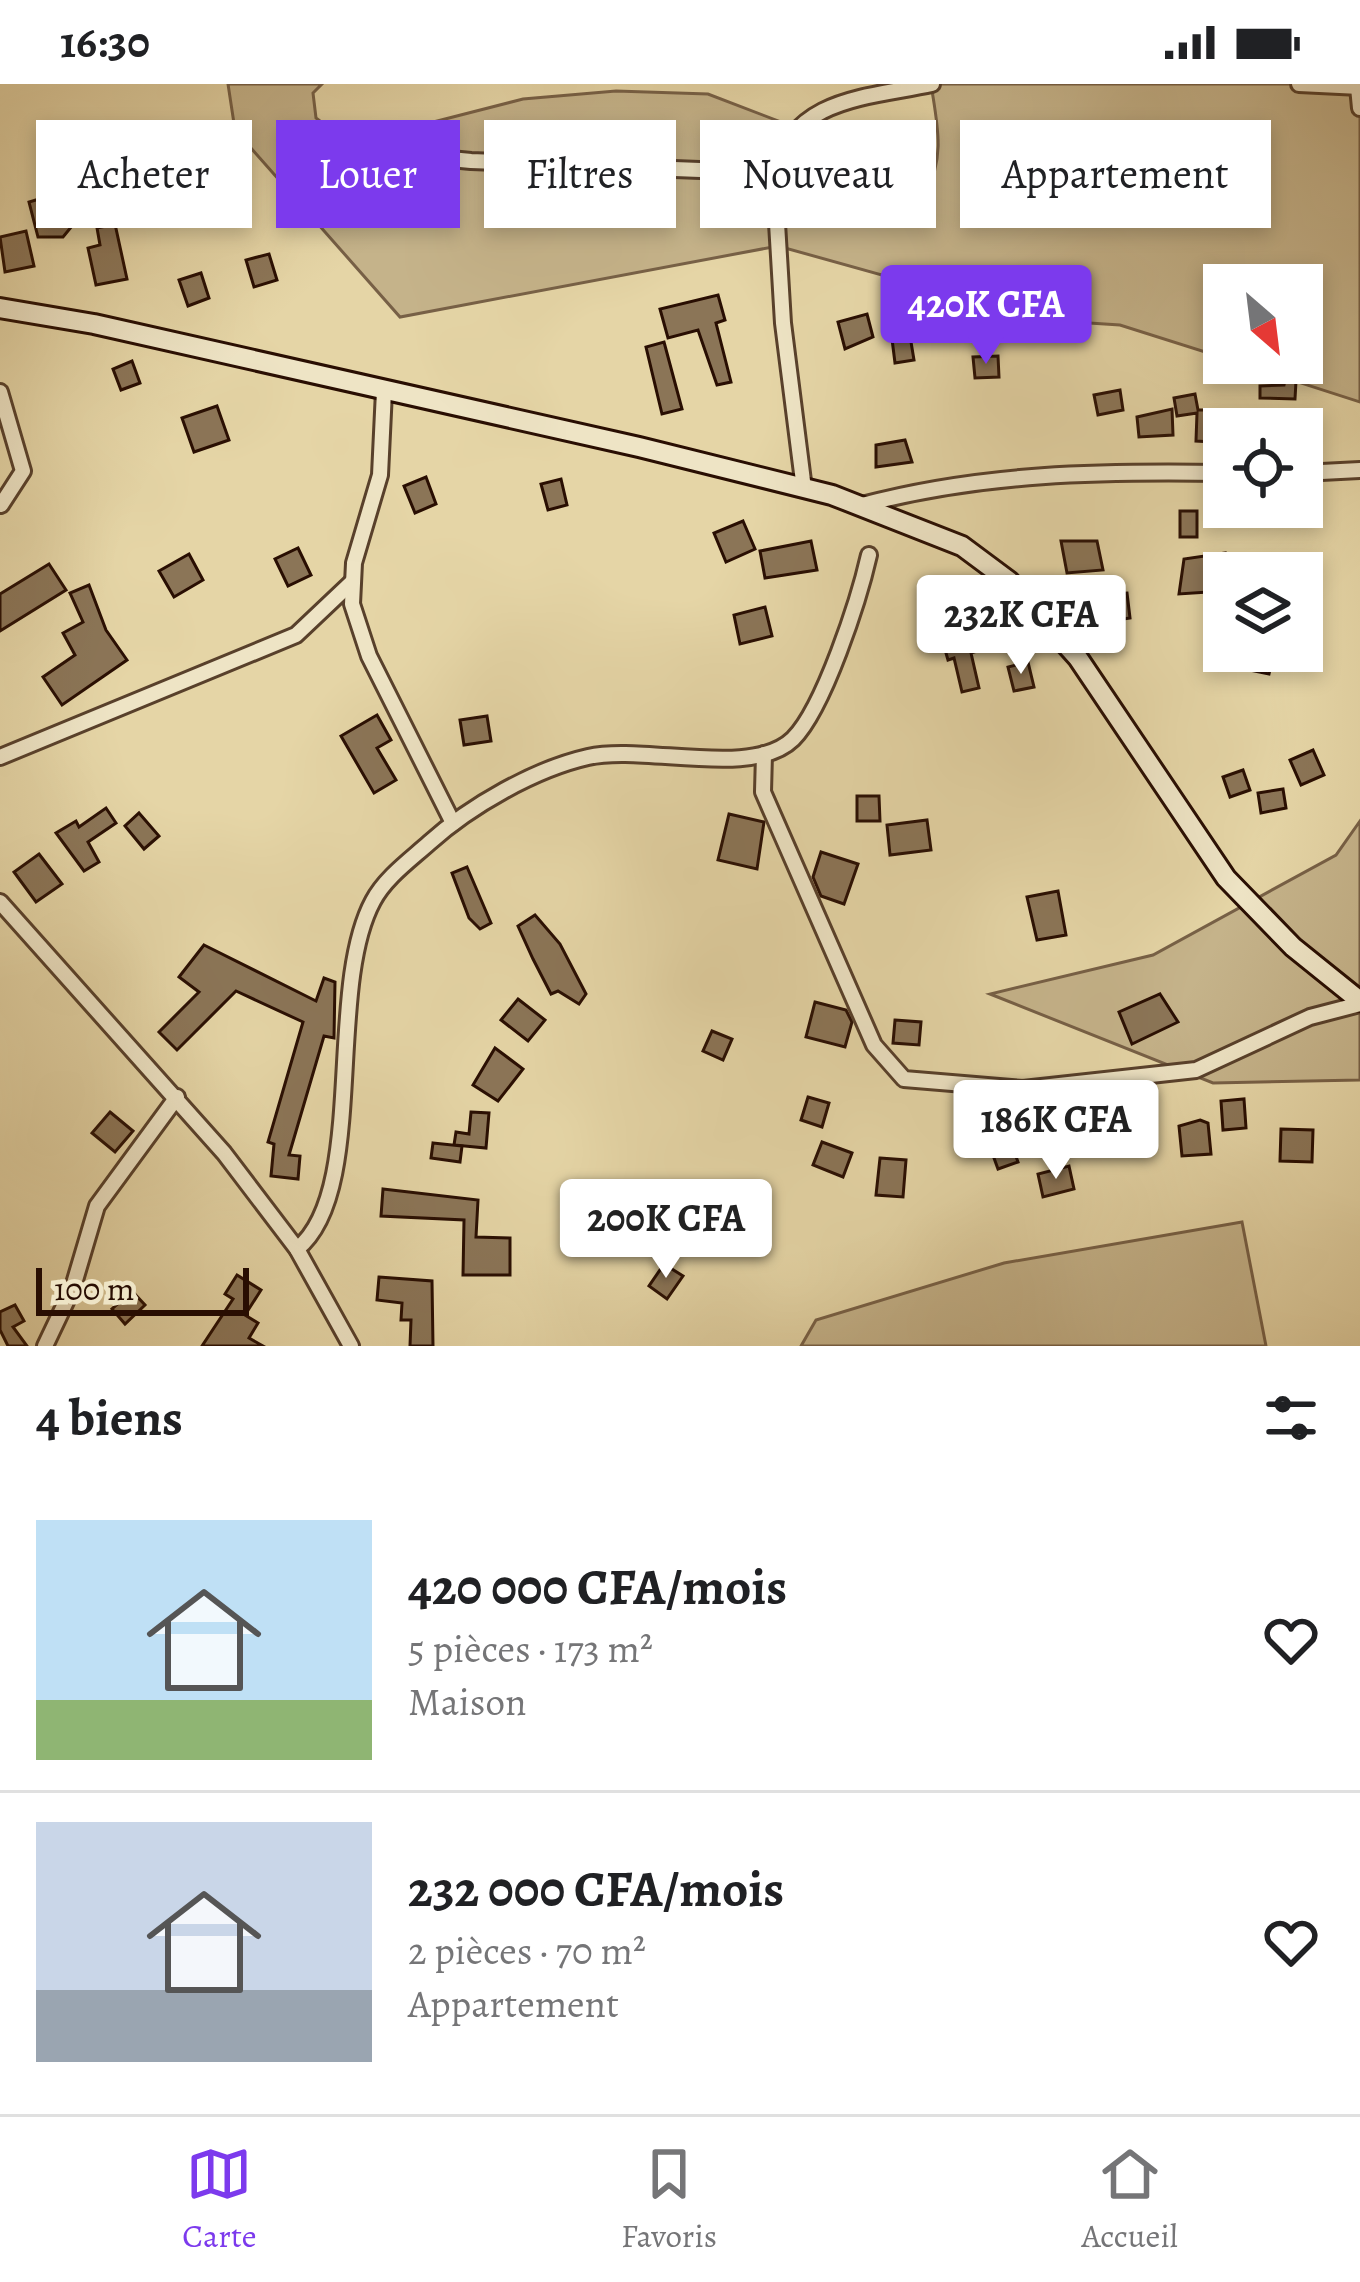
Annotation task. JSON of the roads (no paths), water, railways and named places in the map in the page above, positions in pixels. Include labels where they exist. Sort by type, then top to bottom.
[{"type":"street","points":[[805,120],[818,111],[932,84]]},
{"type":"street","points":[[1299,84],[1359,87],[1360,108]]},
{"type":"street","points":[[460,160],[700,170]]},
{"type":"street","points":[[777,228],[783,323],[804,489]]},
{"type":"street","points":[[0,308],[94,324],[804,489],[862,505],[962,545],[1009,581],[1100,686],[1226,878],[1303,956],[1360,1002]]},
{"type":"street","points":[[384,391],[380,475],[352,582],[352,604],[369,656],[453,823]]},
{"type":"street","points":[[0,392],[23,471],[1,505]]},
{"type":"street","points":[[1323,472],[1360,470]]},
{"type":"street","points":[[862,505],[946,485],[1021,476],[1203,472]]},
{"type":"street","points":[[297,1249],[313,1236],[333,1198],[342,1064],[362,926],[380,889],[453,823],[542,774],[587,757],[764,754],[794,738],[815,704],[869,555]]},
{"type":"street","points":[[0,757],[296,635],[352,582]]},
{"type":"street","points":[[764,754],[763,792],[874,1045],[904,1079],[1024,1089],[1196,1070],[1310,1017],[1360,1002]]},
{"type":"street","points":[[0,902],[177,1097],[297,1249],[351,1346]]},
{"type":"street","points":[[45,1346],[73,1287],[97,1206],[177,1097]]}]
